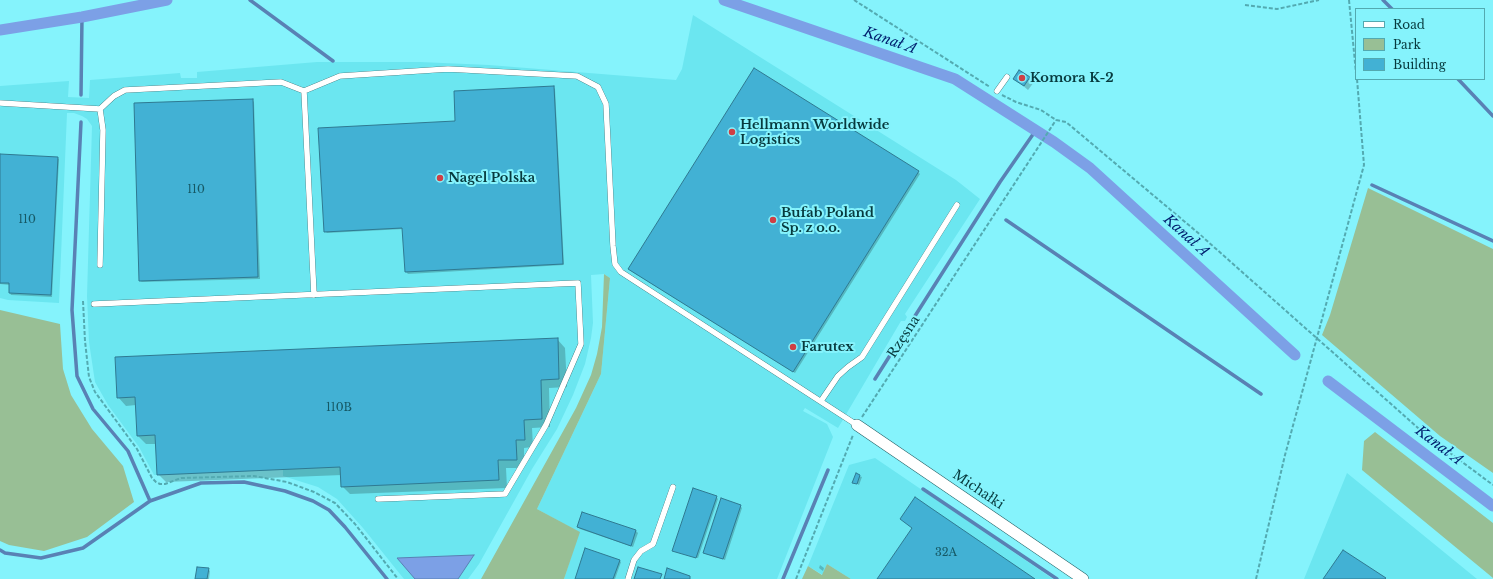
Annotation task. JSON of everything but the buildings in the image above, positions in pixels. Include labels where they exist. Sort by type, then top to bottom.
[{"type":"street","name":"Michałki","points":[[857,425],[1083,579]]},
{"type":"lane","points":[[0,103],[100,109],[114,96],[125,90],[281,82],[304,91],[340,76],[448,69],[577,76],[598,87],[606,104],[612,235],[615,264],[621,272],[857,425]]},
{"type":"lane","points":[[997,91],[1007,77]]},
{"type":"lane","points":[[304,91],[314,295]]},
{"type":"lane","points":[[100,109],[103,130],[100,265]]},
{"type":"lane","points":[[821,401],[838,376],[862,357],[957,205]]},
{"type":"lane","points":[[94,304],[578,284],[580,344],[546,425],[505,494],[378,499]]},
{"type":"lane","points":[[628,579],[634,560],[641,551],[653,544],[673,487]]},
{"type":"path","points":[[854,0],[1016,102],[1041,110],[1056,120],[1066,122],[1197,232],[1426,435],[1493,486]]},
{"type":"path","points":[[1245,5],[1277,9],[1319,0]]},
{"type":"path","points":[[1349,0],[1355,63]]},
{"type":"path","points":[[1256,579],[1285,455],[1364,164],[1356,80]]},
{"type":"path","name":"Rzęsna","points":[[796,579],[857,425],[1056,120]]},
{"type":"path","points":[[83,302],[84,341],[89,377],[95,392],[137,449],[152,478],[156,482],[166,484],[181,478],[254,476],[287,482],[314,492],[334,503],[355,524],[398,579]]},
{"type":"shaded area","points":[[693,15],[956,180],[980,199],[905,314],[907,317],[905,321],[901,321],[838,428],[805,408],[803,411],[827,424],[833,437],[777,579],[564,579],[579,532],[537,509],[601,374],[610,278],[604,274],[591,275],[593,323],[591,338],[585,364],[573,395],[557,429],[532,469],[479,564],[468,579],[404,579],[363,528],[337,499],[318,487],[283,476],[283,469],[154,475],[139,447],[108,405],[95,382],[89,342],[87,296],[92,126],[87,119],[82,116],[74,113],[67,113],[59,303],[8,300],[0,298],[0,86],[69,81],[68,97],[89,98],[90,80],[180,73],[181,78],[197,78],[197,72],[317,62],[420,62],[489,65],[676,80],[682,69]]},
{"type":"shaded area","points":[[875,458],[1053,579],[851,579],[827,564],[823,575],[808,566],[849,465]]},
{"type":"shaded area","points":[[1347,473],[1477,579],[1304,579]]},
{"type":"shaded area","points":[[474,555],[458,579],[415,579],[397,558]]},
{"type":"green space","points":[[1368,188],[1493,249],[1493,473],[1440,436],[1322,335],[1330,315]]},
{"type":"green space","points":[[604,274],[610,278],[601,374],[537,509],[580,532],[564,579],[481,579],[576,408],[591,375],[602,327]]},
{"type":"green space","points":[[0,310],[60,324],[63,369],[71,395],[92,429],[123,466],[134,502],[87,537],[44,551],[9,545],[0,541]]},
{"type":"green space","points":[[1375,432],[1493,523],[1493,578],[1362,470],[1364,441]]},
{"type":"green space","points":[[827,564],[851,579],[802,579],[808,566],[822,575]]},
{"type":"waterway","name":"Kanał A","points":[[0,30],[82,17],[167,0]]},
{"type":"waterway","points":[[250,0],[333,61]]},
{"type":"waterway","name":"Kanał A","points":[[724,0],[955,79],[1054,142],[1090,168],[1295,355]]},
{"type":"waterway","points":[[1383,0],[1391,8]]},
{"type":"waterway","points":[[81,95],[82,17]]},
{"type":"waterway","points":[[1459,80],[1493,116]]},
{"type":"waterway","points":[[0,550],[5,553],[41,558],[83,548],[150,501],[128,451],[93,409],[77,376],[72,310],[81,122]]},
{"type":"waterway","points":[[875,379],[1000,182],[1036,130]]},
{"type":"waterway","points":[[1372,185],[1493,241]]},
{"type":"waterway","points":[[1006,220],[1261,394]]},
{"type":"waterway","name":"Kanał A","points":[[1328,381],[1493,506]]},
{"type":"waterway","points":[[783,579],[828,470]]},
{"type":"waterway","points":[[150,501],[201,483],[244,482],[285,491],[313,501],[329,510],[345,527],[387,579]]},
{"type":"waterway","points":[[923,489],[1057,579]]},
{"type":"place","name":"Komora K-2","points":[[1022,78]]},
{"type":"place","name":"Hellmann Worldwide Logistics","points":[[732,132]]},
{"type":"place","name":"Nagel Polska","points":[[440,178]]},
{"type":"place","name":"Bufab Poland Sp. z o.o.","points":[[773,220]]},
{"type":"place","name":"Farutex","points":[[793,347]]}]
